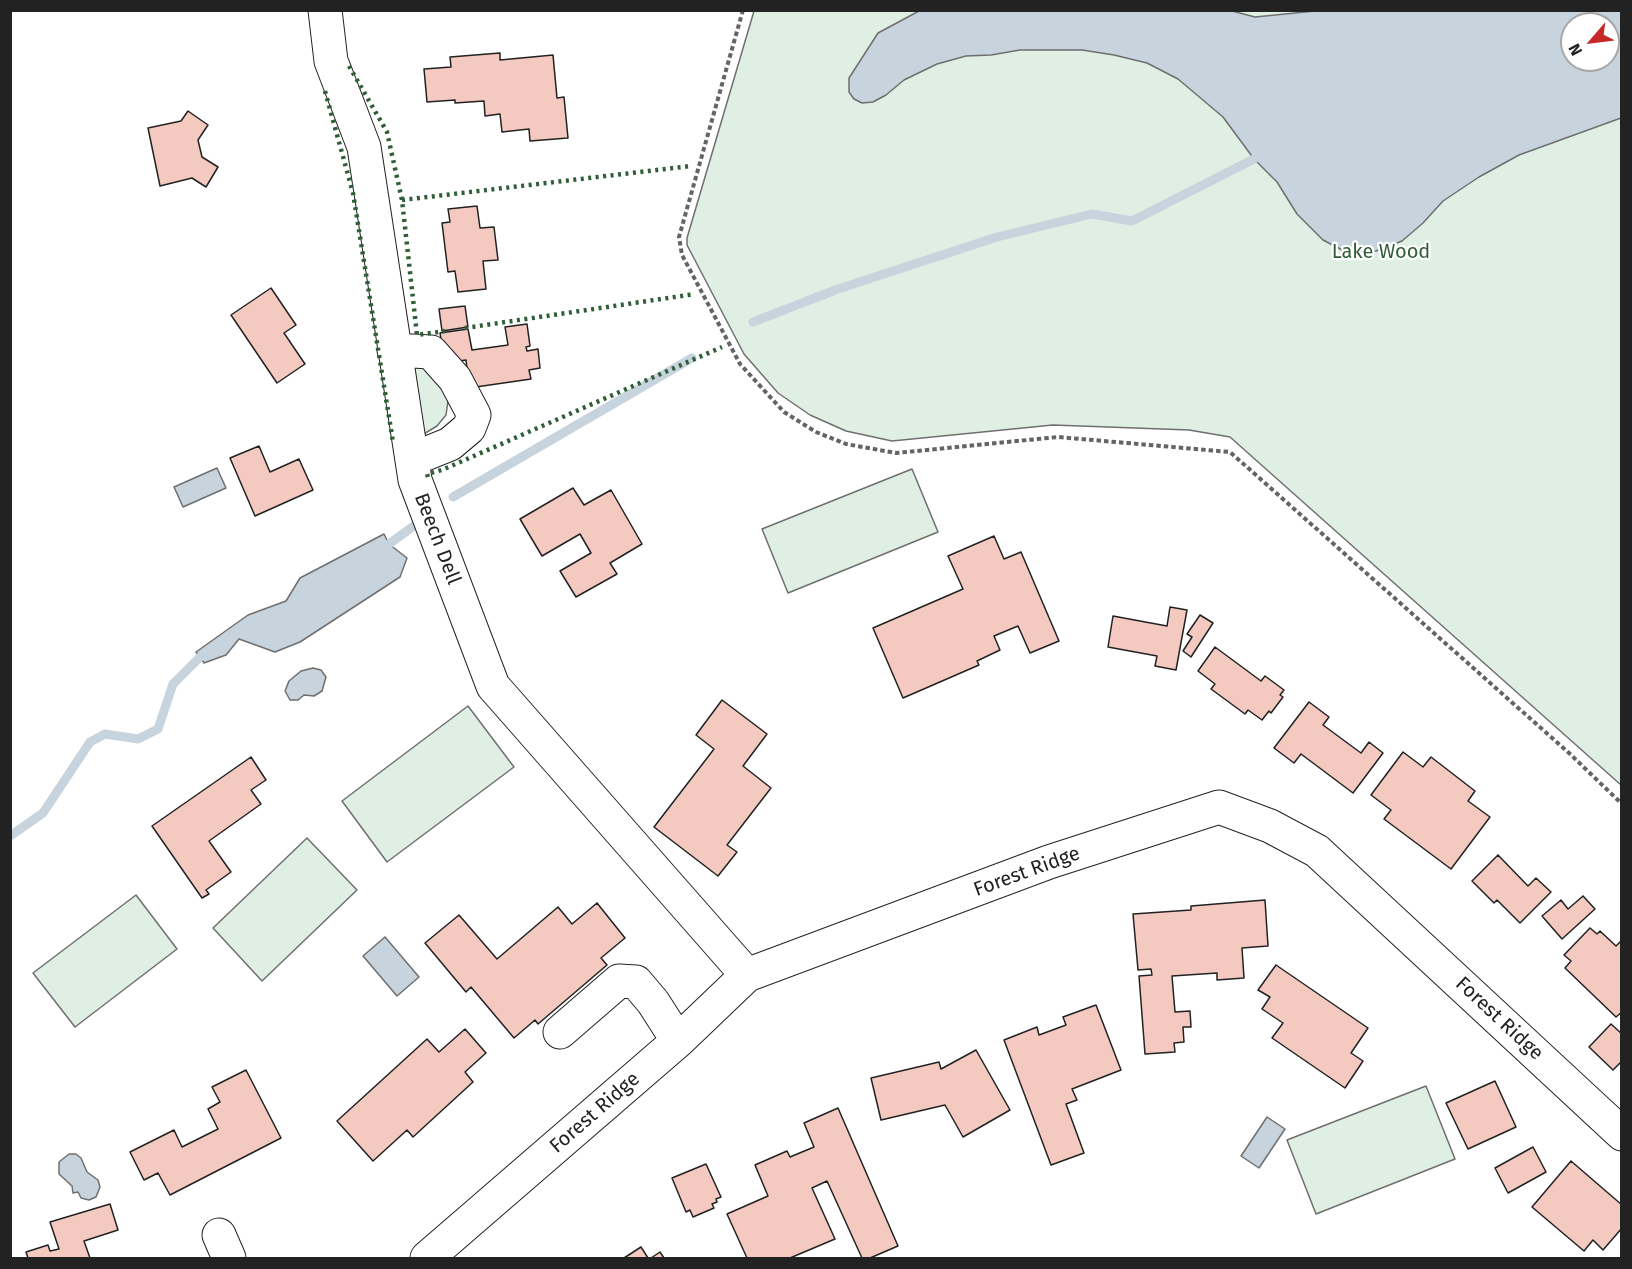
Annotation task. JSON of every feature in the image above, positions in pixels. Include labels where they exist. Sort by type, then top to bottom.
[{"type":"street","name":"Beech Dell","points":[[325,10],[331,61],[364,147],[415,480],[493,686],[747,975]]},
{"type":"street","points":[[394,350],[431,352],[454,380],[474,416],[469,428],[450,444],[413,459]]},
{"type":"street","name":"Forest Ridge","points":[[427,1258],[678,1041],[747,975],[1049,862],[1219,807],[1270,825],[1317,851],[1622,1134]]},
{"type":"street","points":[[560,1032],[619,981],[636,982],[653,1002],[678,1041]]},
{"type":"path","points":[[743,10],[679,237],[682,255],[740,364],[784,412],[816,432],[846,444],[896,453],[1058,437],[1230,452],[1569,753],[1622,804]]},
{"type":"green space","name":"Lake Wood","points":[[754,11],[1621,11],[1621,785],[1230,437],[1189,430],[1053,425],[892,441],[846,431],[810,415],[778,393],[744,354],[687,245],[687,238]]},
{"type":"green space","points":[[412,367],[427,368],[449,394],[446,415],[437,426],[422,435]]},
{"type":"green space","points":[[912,469],[938,532],[788,593],[762,529]]},
{"type":"green space","points":[[468,706],[514,767],[387,862],[342,801]]},
{"type":"green space","points":[[307,838],[357,890],[262,981],[213,928]]},
{"type":"green space","points":[[136,895],[177,949],[75,1027],[33,973]]},
{"type":"green space","points":[[1426,1086],[1455,1159],[1316,1214],[1287,1140]]},
{"type":"shaded area","points":[[1325,10],[1621,11],[1621,118],[1519,155],[1479,177],[1443,201],[1402,241],[1376,251],[1346,252],[1323,240],[1297,214],[1277,182],[1254,159],[1223,117],[1178,79],[1147,63],[1082,50],[1020,50],[966,56],[937,64],[904,80],[886,95],[873,102],[862,103],[854,99],[849,92],[849,78],[878,33],[919,11],[1232,11],[1255,17]]},
{"type":"shaded area","points":[[217,468],[226,488],[183,507],[174,487]]},
{"type":"shaded area","points":[[384,534],[389,544],[407,558],[400,577],[300,642],[275,652],[239,639],[226,655],[204,663],[196,652],[248,615],[286,601],[300,578]]},
{"type":"shaded area","points":[[313,668],[321,670],[326,677],[322,691],[314,696],[304,695],[298,700],[290,700],[285,691],[289,681],[301,671]]},
{"type":"shaded area","points":[[385,937],[419,977],[397,996],[363,956]]},
{"type":"shaded area","points":[[1267,1117],[1285,1129],[1259,1168],[1241,1156]]},
{"type":"shaded area","points":[[69,1154],[76,1154],[81,1158],[87,1172],[98,1180],[100,1187],[96,1197],[89,1200],[81,1198],[78,1192],[73,1193],[72,1186],[59,1174],[59,1162]]},
{"type":"building","points":[[500,53],[500,60],[553,55],[557,98],[564,97],[568,138],[530,141],[529,129],[502,132],[500,114],[485,116],[484,101],[427,102],[424,69],[451,67],[450,57]]},
{"type":"building","points":[[188,111],[208,125],[198,140],[202,157],[218,167],[206,187],[192,178],[160,186],[148,128],[181,121]]},
{"type":"building","points":[[477,206],[480,228],[494,227],[498,260],[483,261],[486,289],[458,292],[455,271],[448,272],[442,223],[450,222],[448,209]]},
{"type":"building","points":[[271,288],[296,325],[284,333],[305,364],[277,383],[231,315]]},
{"type":"building","points":[[465,306],[468,327],[442,331],[439,309]]},
{"type":"building","points":[[527,324],[530,346],[526,347],[527,351],[538,349],[540,368],[529,370],[531,379],[469,388],[466,360],[445,363],[440,333],[468,329],[472,350],[508,345],[505,327]]},
{"type":"building","points":[[259,446],[270,472],[299,459],[313,490],[255,516],[230,458]]},
{"type":"building","points":[[573,488],[584,505],[611,490],[642,544],[610,563],[617,574],[576,597],[560,571],[591,553],[580,534],[542,556],[520,519]]},
{"type":"building","points":[[994,536],[1004,559],[1021,552],[1059,641],[1030,653],[1018,626],[994,636],[1000,650],[977,661],[979,665],[903,698],[873,628],[963,589],[948,556]]},
{"type":"building","points":[[1170,607],[1187,610],[1176,670],[1155,666],[1157,656],[1108,647],[1113,616],[1167,626]]},
{"type":"building","points":[[1200,615],[1213,623],[1191,657],[1183,651],[1192,637],[1187,634]]},
{"type":"building","points":[[1215,647],[1261,681],[1265,676],[1284,690],[1280,695],[1283,697],[1271,713],[1269,711],[1262,720],[1248,710],[1245,714],[1211,689],[1215,684],[1198,671]]},
{"type":"building","points":[[722,700],[767,734],[743,766],[771,788],[727,845],[737,852],[718,876],[654,827],[714,749],[696,735]]},
{"type":"building","points":[[1309,702],[1329,717],[1323,725],[1361,753],[1369,742],[1383,753],[1353,793],[1301,754],[1294,763],[1274,748]]},
{"type":"building","points":[[1403,752],[1423,767],[1431,757],[1475,791],[1468,801],[1490,817],[1451,869],[1384,819],[1391,810],[1371,795]]},
{"type":"building","points":[[251,757],[266,780],[251,790],[261,804],[209,841],[231,872],[206,890],[209,894],[202,898],[152,826]]},
{"type":"building","points":[[1498,855],[1528,886],[1536,878],[1551,892],[1520,923],[1497,900],[1494,903],[1472,881]]},
{"type":"building","points":[[1583,896],[1595,909],[1562,939],[1542,916],[1561,900],[1568,909]]},
{"type":"building","points":[[1265,900],[1268,946],[1242,948],[1244,978],[1217,980],[1217,973],[1172,976],[1175,1012],[1190,1011],[1191,1027],[1183,1027],[1184,1042],[1174,1043],[1175,1052],[1145,1054],[1139,976],[1152,975],[1151,969],[1138,970],[1133,914],[1191,910],[1191,906]]},
{"type":"building","points":[[597,903],[625,938],[601,958],[607,965],[538,1024],[535,1020],[514,1038],[471,987],[466,992],[425,943],[459,915],[497,959],[558,907],[572,924]]},
{"type":"building","points":[[1590,928],[1597,934],[1600,931],[1616,946],[1622,943],[1622,1012],[1616,1017],[1565,968],[1571,961],[1564,955]]},
{"type":"building","points":[[1276,965],[1368,1028],[1351,1053],[1363,1061],[1345,1088],[1272,1038],[1283,1023],[1262,1009],[1270,997],[1258,990]]},
{"type":"building","points":[[1096,1005],[1121,1070],[1072,1089],[1077,1100],[1066,1104],[1084,1153],[1051,1165],[1004,1040],[1037,1027],[1039,1035],[1066,1025],[1063,1017]]},
{"type":"building","points":[[1611,1024],[1622,1034],[1622,1061],[1613,1070],[1589,1047]]},
{"type":"building","points":[[465,1029],[486,1053],[465,1072],[473,1082],[413,1137],[407,1130],[373,1161],[337,1121],[427,1039],[439,1052]]},
{"type":"building","points":[[976,1050],[1010,1110],[963,1137],[945,1105],[881,1120],[871,1078],[939,1062],[941,1069]]},
{"type":"building","points":[[246,1070],[281,1138],[170,1195],[158,1173],[144,1180],[130,1152],[174,1130],[182,1147],[218,1129],[208,1109],[220,1102],[212,1087]]},
{"type":"building","points":[[1495,1081],[1516,1127],[1468,1149],[1446,1103]]},
{"type":"building","points":[[838,1108],[898,1246],[870,1258],[862,1258],[827,1181],[812,1188],[835,1239],[790,1258],[747,1258],[727,1214],[768,1196],[755,1165],[787,1151],[790,1157],[814,1147],[804,1123]]},
{"type":"building","points":[[1533,1147],[1546,1172],[1508,1193],[1495,1168]]},
{"type":"building","points":[[1571,1161],[1622,1205],[1622,1228],[1603,1250],[1593,1240],[1584,1251],[1532,1207]]},
{"type":"building","points":[[706,1164],[721,1197],[712,1204],[714,1208],[693,1217],[690,1210],[686,1212],[672,1178]]},
{"type":"building","points":[[110,1204],[118,1230],[84,1241],[90,1258],[28,1258],[26,1252],[48,1245],[50,1251],[59,1249],[50,1222]]},
{"type":"building","points":[[641,1247],[648,1258],[624,1258]]},
{"type":"building","points":[[660,1252],[664,1258],[651,1258]]},
{"type":"waterway","points":[[753,322],[838,289],[997,237],[1092,214],[1132,221],[1254,159]]},
{"type":"waterway","points":[[453,497],[692,358]]},
{"type":"waterway","points":[[389,544],[415,525]]},
{"type":"waterway","points":[[10,836],[43,813],[90,742],[105,734],[138,739],[158,729],[173,684],[200,657]]},
{"type":"hedge","points":[[349,66],[387,132],[402,200],[417,335],[445,331]]},
{"type":"hedge","points":[[325,91],[353,193],[393,442]]},
{"type":"hedge","points":[[402,200],[691,166]]},
{"type":"hedge","points":[[465,328],[695,294]]},
{"type":"hedge","points":[[428,477],[427,474],[442,470],[722,347]]}]
